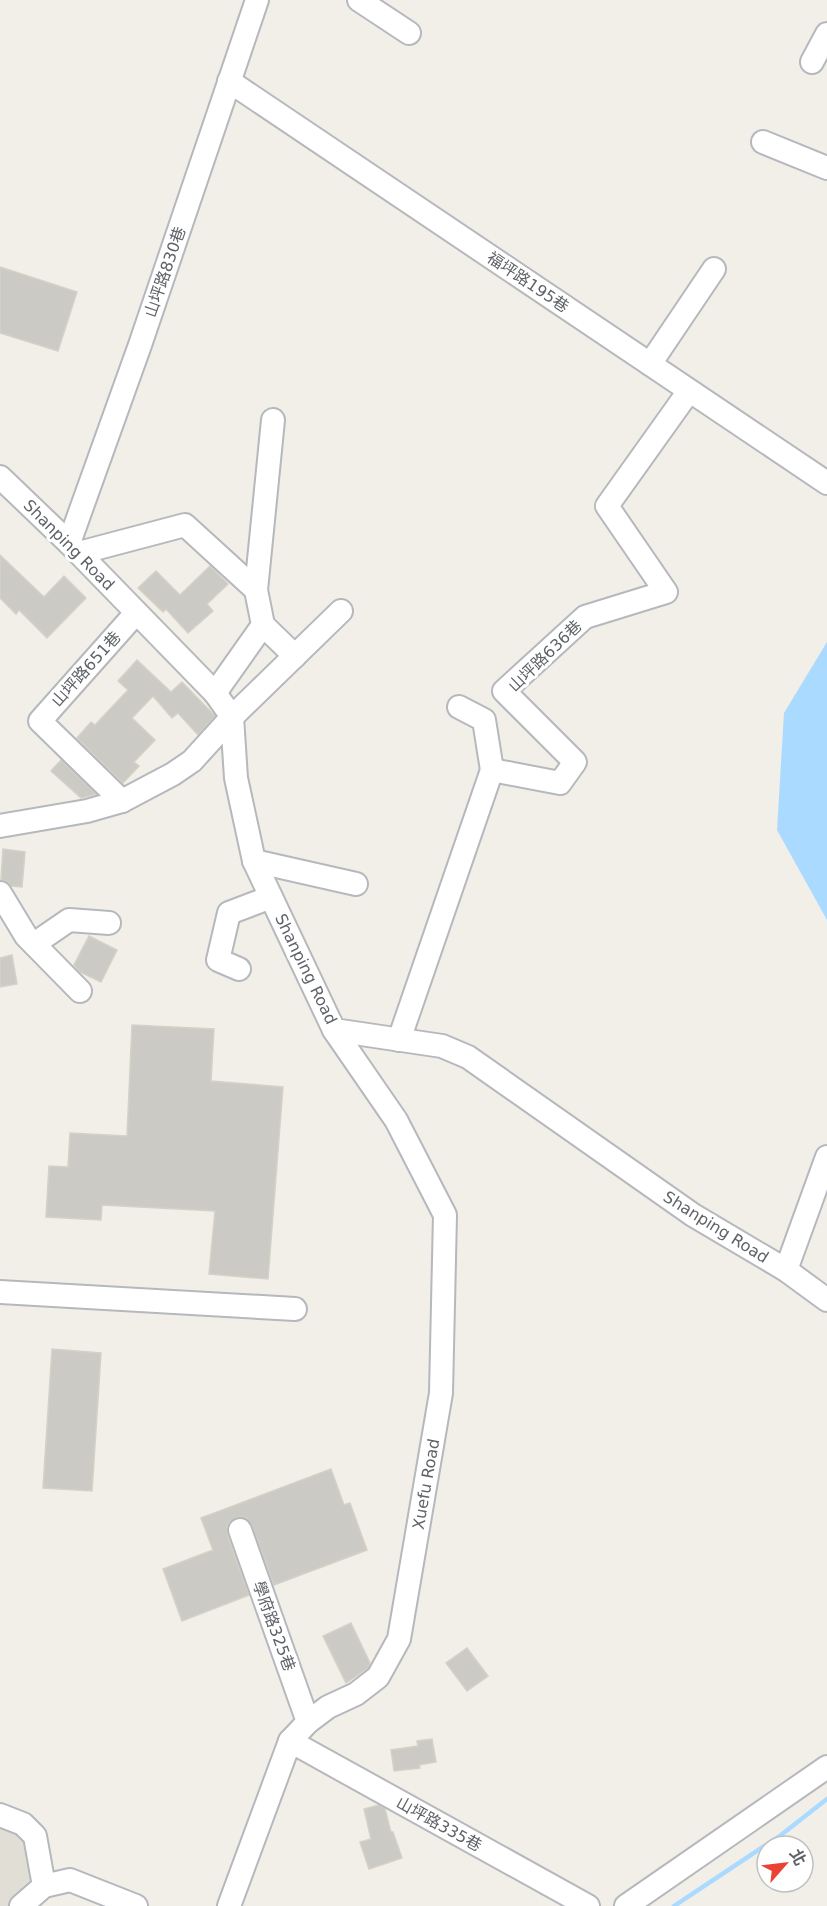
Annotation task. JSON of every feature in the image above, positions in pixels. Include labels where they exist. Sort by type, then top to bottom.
[{"type":"street","name":"山坪路830巷","points":[[74,548],[257,0]]},
{"type":"street","points":[[359,0],[409,33]]},
{"type":"street","points":[[812,62],[827,34]]},
{"type":"street","name":"福坪路195巷","points":[[229,81],[827,483]]},
{"type":"street","points":[[763,142],[827,168]]},
{"type":"street","points":[[650,364],[714,269]]},
{"type":"street","name":"山坪路636巷","points":[[492,770],[560,783],[575,762],[504,691],[585,617],[666,592],[607,506],[689,391]]},
{"type":"street","points":[[273,420],[256,590],[263,625],[295,656]]},
{"type":"street","name":"Shanping Road","points":[[0,477],[74,548],[215,693],[232,717],[236,778],[254,861],[334,1030],[442,1046],[468,1057],[693,1215],[786,1270],[827,1300]]},
{"type":"street","points":[[74,548],[184,525],[256,590]]},
{"type":"street","points":[[3,819],[87,811],[122,801],[173,774],[192,761],[232,717],[341,611]]},
{"type":"street","name":"山坪路651巷","points":[[122,801],[40,721],[136,612]]},
{"type":"street","points":[[215,693],[263,625]]},
{"type":"street","points":[[399,1040],[492,770],[484,720],[459,707]]},
{"type":"street","points":[[254,861],[356,884]]},
{"type":"street","points":[[0,893],[26,936],[80,991]]},
{"type":"street","points":[[239,969],[218,960],[229,913],[271,897]]},
{"type":"street","points":[[34,944],[69,920],[109,923]]},
{"type":"street","name":"Xuefu Road","points":[[229,1906],[291,1742],[308,1722],[328,1707],[356,1694],[378,1677],[399,1639],[441,1393],[445,1215],[396,1120],[334,1030]]},
{"type":"street","points":[[786,1270],[827,1157]]},
{"type":"street","points":[[0,1292],[295,1309]]},
{"type":"street","name":"學府路325巷","points":[[240,1530],[308,1722]]},
{"type":"street","name":"山坪路335巷","points":[[291,1742],[588,1906]]},
{"type":"street","points":[[626,1906],[827,1767]]},
{"type":"street","points":[[0,1815],[23,1824],[35,1836],[44,1886]]},
{"type":"street","points":[[21,1906],[44,1886],[70,1880],[123,1904]]},
{"type":"shaded area","points":[[0,1826],[22,1835],[35,1858],[31,1890],[12,1906],[0,1906]]},
{"type":"water","points":[[827,642],[827,920],[777,830],[784,713]]},
{"type":"building","points":[[0,267],[77,292],[58,351],[0,333]]},
{"type":"building","points":[[0,555],[44,597],[64,576],[86,598],[47,638],[19,610],[16,614],[0,598]]},
{"type":"building","points":[[210,566],[228,584],[207,604],[213,611],[188,633],[166,609],[163,612],[138,588],[156,571],[180,595]]},
{"type":"building","points":[[137,660],[171,692],[182,682],[215,716],[198,735],[178,713],[172,718],[153,696],[132,718],[155,740],[134,762],[139,766],[123,783],[77,738],[91,722],[95,725],[128,690],[118,681]]},
{"type":"building","points":[[61,760],[96,794],[81,798],[51,771]]},
{"type":"building","points":[[3,849],[25,852],[22,887],[11,886],[1,880]]},
{"type":"building","points":[[89,936],[117,950],[101,982],[80,972],[74,965]]},
{"type":"building","points":[[12,955],[17,984],[0,987],[0,958]]},
{"type":"building","points":[[132,1025],[214,1029],[211,1081],[283,1087],[268,1279],[209,1274],[215,1211],[102,1205],[101,1220],[46,1217],[49,1166],[68,1167],[70,1133],[127,1136]]},
{"type":"building","points":[[52,1349],[101,1353],[92,1491],[43,1488]]},
{"type":"building","points":[[331,1469],[344,1505],[350,1503],[367,1550],[274,1585],[252,1525],[248,1519],[235,1518],[229,1522],[227,1534],[249,1595],[182,1621],[163,1569],[213,1550],[201,1518]]},
{"type":"building","points":[[351,1623],[370,1663],[368,1668],[346,1683],[323,1636]]},
{"type":"building","points":[[467,1648],[488,1676],[467,1691],[446,1663]]},
{"type":"building","points":[[432,1739],[436,1762],[419,1765],[420,1768],[394,1771],[391,1750],[418,1746],[417,1741]]},
{"type":"building","points":[[379,1805],[385,1809],[391,1832],[393,1832],[402,1858],[369,1869],[360,1842],[371,1839],[364,1809]]},
{"type":"waterway","points":[[674,1906],[781,1835],[827,1799]]}]
